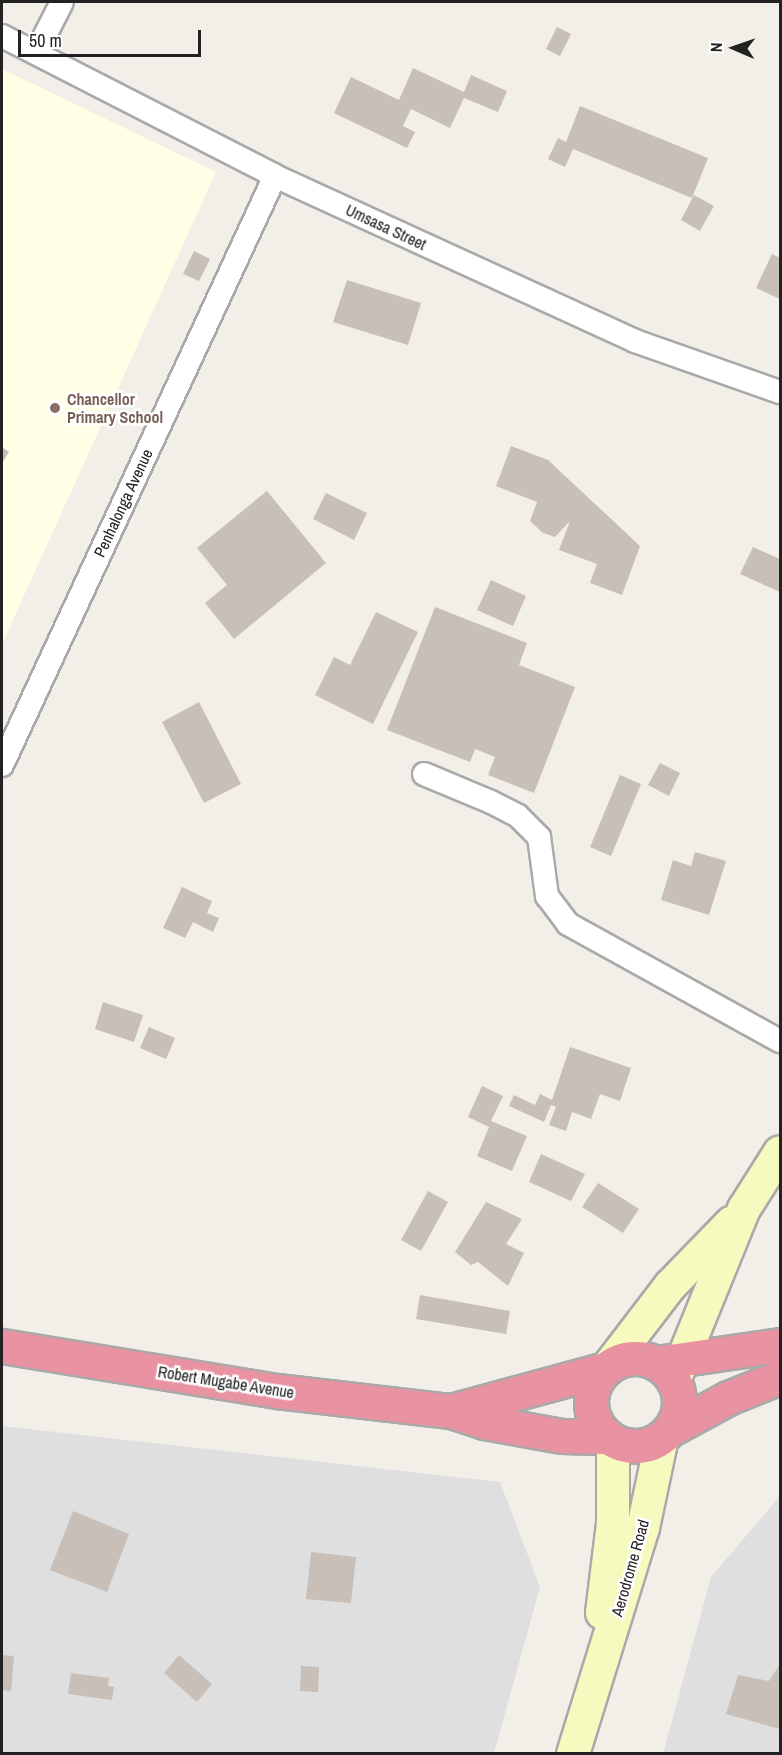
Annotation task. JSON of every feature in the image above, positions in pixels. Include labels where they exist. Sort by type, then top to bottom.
[{"type":"highway","points":[[780,1345],[671,1367],[626,1359],[607,1368],[592,1395],[592,1411],[610,1439],[638,1447],[780,1377]]},
{"type":"highway","name":"Robert Mugabe Avenue","points":[[2,1346],[278,1391],[451,1411],[518,1429],[562,1436],[610,1439]]},
{"type":"highway","points":[[666,1433],[679,1405],[671,1367]]},
{"type":"highway","name":"Robert Mugabe Avenue","points":[[451,1411],[607,1368]]},
{"type":"street","points":[[36,53],[62,2]]},
{"type":"street","name":"Umsasa Street","points":[[2,36],[275,176],[635,341],[780,393]]},
{"type":"street","name":"Penhalonga Avenue","points":[[2,765],[275,176]]},
{"type":"street","points":[[424,774],[518,816],[539,837],[548,896],[568,924],[780,1041]]},
{"type":"street","points":[[671,1367],[744,1209],[780,1152]]},
{"type":"street","points":[[607,1368],[670,1286],[744,1209]]},
{"type":"street","name":"Aerodrome Road","points":[[573,1754],[643,1528],[666,1433]]},
{"type":"street","name":"Aerodrome Road","points":[[592,1697],[613,1523],[610,1439]]},
{"type":"shaded area","name":"Chancellor Primary School","points":[[2,69],[216,172],[2,644]]},
{"type":"shaded area","points":[[2,1426],[500,1482],[540,1587],[494,1753],[2,1754]]},
{"type":"shaded area","points":[[780,1496],[780,1753],[663,1754],[711,1577]]},
{"type":"building","points":[[557,27],[571,34],[560,56],[546,49]]},
{"type":"building","points":[[413,68],[464,92],[471,75],[507,91],[498,112],[464,98],[450,128],[411,109],[403,126],[415,132],[407,148],[334,113],[351,77],[399,100]]},
{"type":"building","points":[[580,106],[708,158],[692,198],[573,149],[565,167],[548,159],[558,138],[566,142]]},
{"type":"building","points":[[694,195],[714,206],[700,231],[681,220]]},
{"type":"building","points":[[194,251],[210,259],[199,281],[183,274]]},
{"type":"building","points":[[772,254],[780,258],[780,299],[756,288]]},
{"type":"building","points":[[347,280],[421,303],[408,345],[333,322]]},
{"type":"building","points":[[511,446],[548,460],[640,546],[622,595],[590,583],[597,564],[559,550],[570,521],[555,537],[543,533],[530,521],[537,502],[496,486]]},
{"type":"building","points":[[2,447],[9,452],[2,463]]},
{"type":"building","points":[[267,491],[326,563],[234,639],[205,603],[227,585],[197,548]]},
{"type":"building","points":[[326,493],[367,513],[354,540],[313,519]]},
{"type":"building","points":[[753,547],[780,559],[780,592],[740,574]]},
{"type":"building","points":[[491,580],[526,596],[513,626],[477,610]]},
{"type":"building","points":[[435,607],[527,643],[519,665],[575,687],[534,793],[488,775],[495,757],[475,749],[470,762],[387,730]]},
{"type":"building","points":[[376,612],[418,632],[373,724],[315,695],[334,657],[350,665]]},
{"type":"building","points":[[199,702],[241,784],[204,803],[162,722]]},
{"type":"building","points":[[660,763],[680,773],[669,796],[648,785]]},
{"type":"building","points":[[620,775],[641,784],[611,856],[590,847]]},
{"type":"building","points":[[695,852],[726,861],[709,915],[661,900],[673,860],[691,866]]},
{"type":"building","points":[[182,887],[212,901],[207,913],[219,918],[213,932],[193,922],[185,938],[163,928]]},
{"type":"building","points":[[103,1002],[143,1015],[134,1042],[95,1029]]},
{"type":"building","points":[[149,1027],[175,1038],[166,1059],[140,1048]]},
{"type":"building","points":[[570,1047],[631,1068],[620,1101],[600,1094],[591,1119],[572,1112],[566,1131],[549,1125],[556,1107],[551,1105],[544,1122],[509,1106],[514,1095],[535,1105],[540,1094],[552,1100]]},
{"type":"building","points":[[482,1086],[503,1096],[491,1121],[527,1136],[512,1171],[477,1156],[489,1127],[468,1117]]},
{"type":"building","points":[[541,1154],[585,1174],[571,1201],[529,1182]]},
{"type":"building","points":[[598,1183],[639,1209],[623,1233],[582,1207]]},
{"type":"building","points":[[428,1191],[448,1202],[421,1251],[401,1240]]},
{"type":"building","points":[[486,1202],[522,1219],[506,1244],[524,1253],[508,1286],[478,1262],[471,1265],[455,1252]]},
{"type":"building","points":[[420,1295],[510,1311],[506,1334],[416,1319]]},
{"type":"building","points":[[73,1511],[129,1534],[107,1592],[50,1570]]},
{"type":"building","points":[[311,1552],[356,1557],[351,1603],[306,1599]]},
{"type":"building","points":[[2,1655],[14,1656],[11,1691],[2,1690]]},
{"type":"building","points":[[179,1655],[212,1684],[197,1702],[164,1673]]},
{"type":"building","points":[[780,1664],[780,1729],[726,1714],[738,1675],[769,1681]]},
{"type":"building","points":[[301,1666],[319,1667],[318,1692],[300,1691]]},
{"type":"building","points":[[71,1673],[109,1678],[108,1686],[114,1687],[112,1700],[68,1694]]},
{"type":"place","name":"Chancellor Primary School","points":[[55,408]]}]
